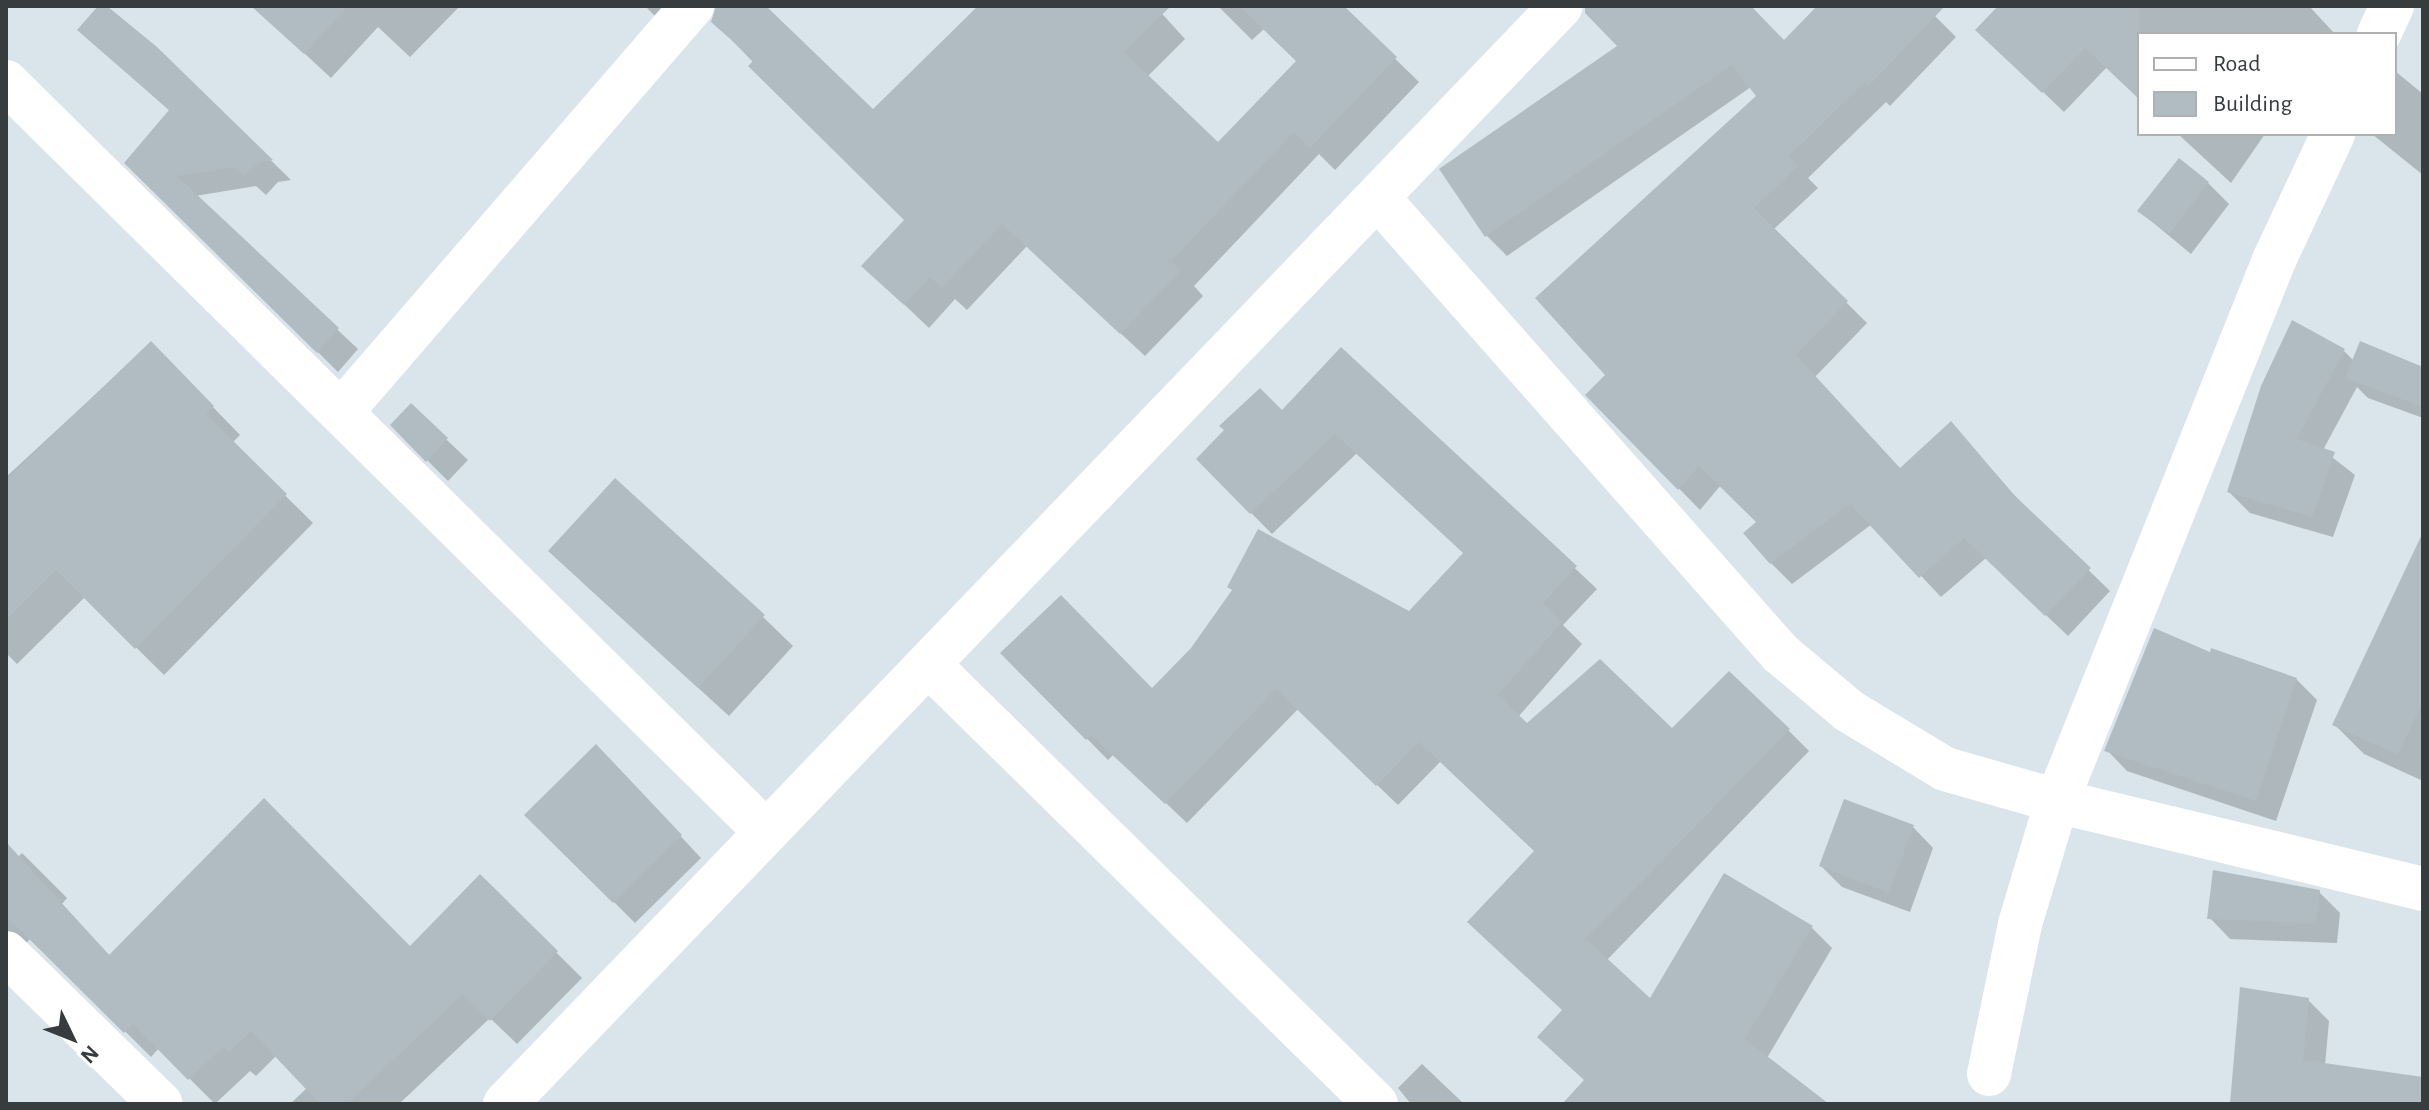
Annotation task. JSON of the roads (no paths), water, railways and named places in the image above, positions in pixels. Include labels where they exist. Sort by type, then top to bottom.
[{"type":"street","points":[[341,412],[692,6]]},
{"type":"street","points":[[505,1104],[930,666],[1561,6]]},
{"type":"street","points":[[2380,32],[2392,6]]},
{"type":"street","points":[[6,82],[766,832]]},
{"type":"street","points":[[1989,1074],[2020,924],[2057,801],[2275,258],[2332,136]]},
{"type":"street","points":[[1378,198],[1780,653],[1849,711],[1945,769],[2057,801],[2423,889]]},
{"type":"street","points":[[930,666],[1376,1104]]},
{"type":"street","points":[[6,953],[161,1104]]}]
